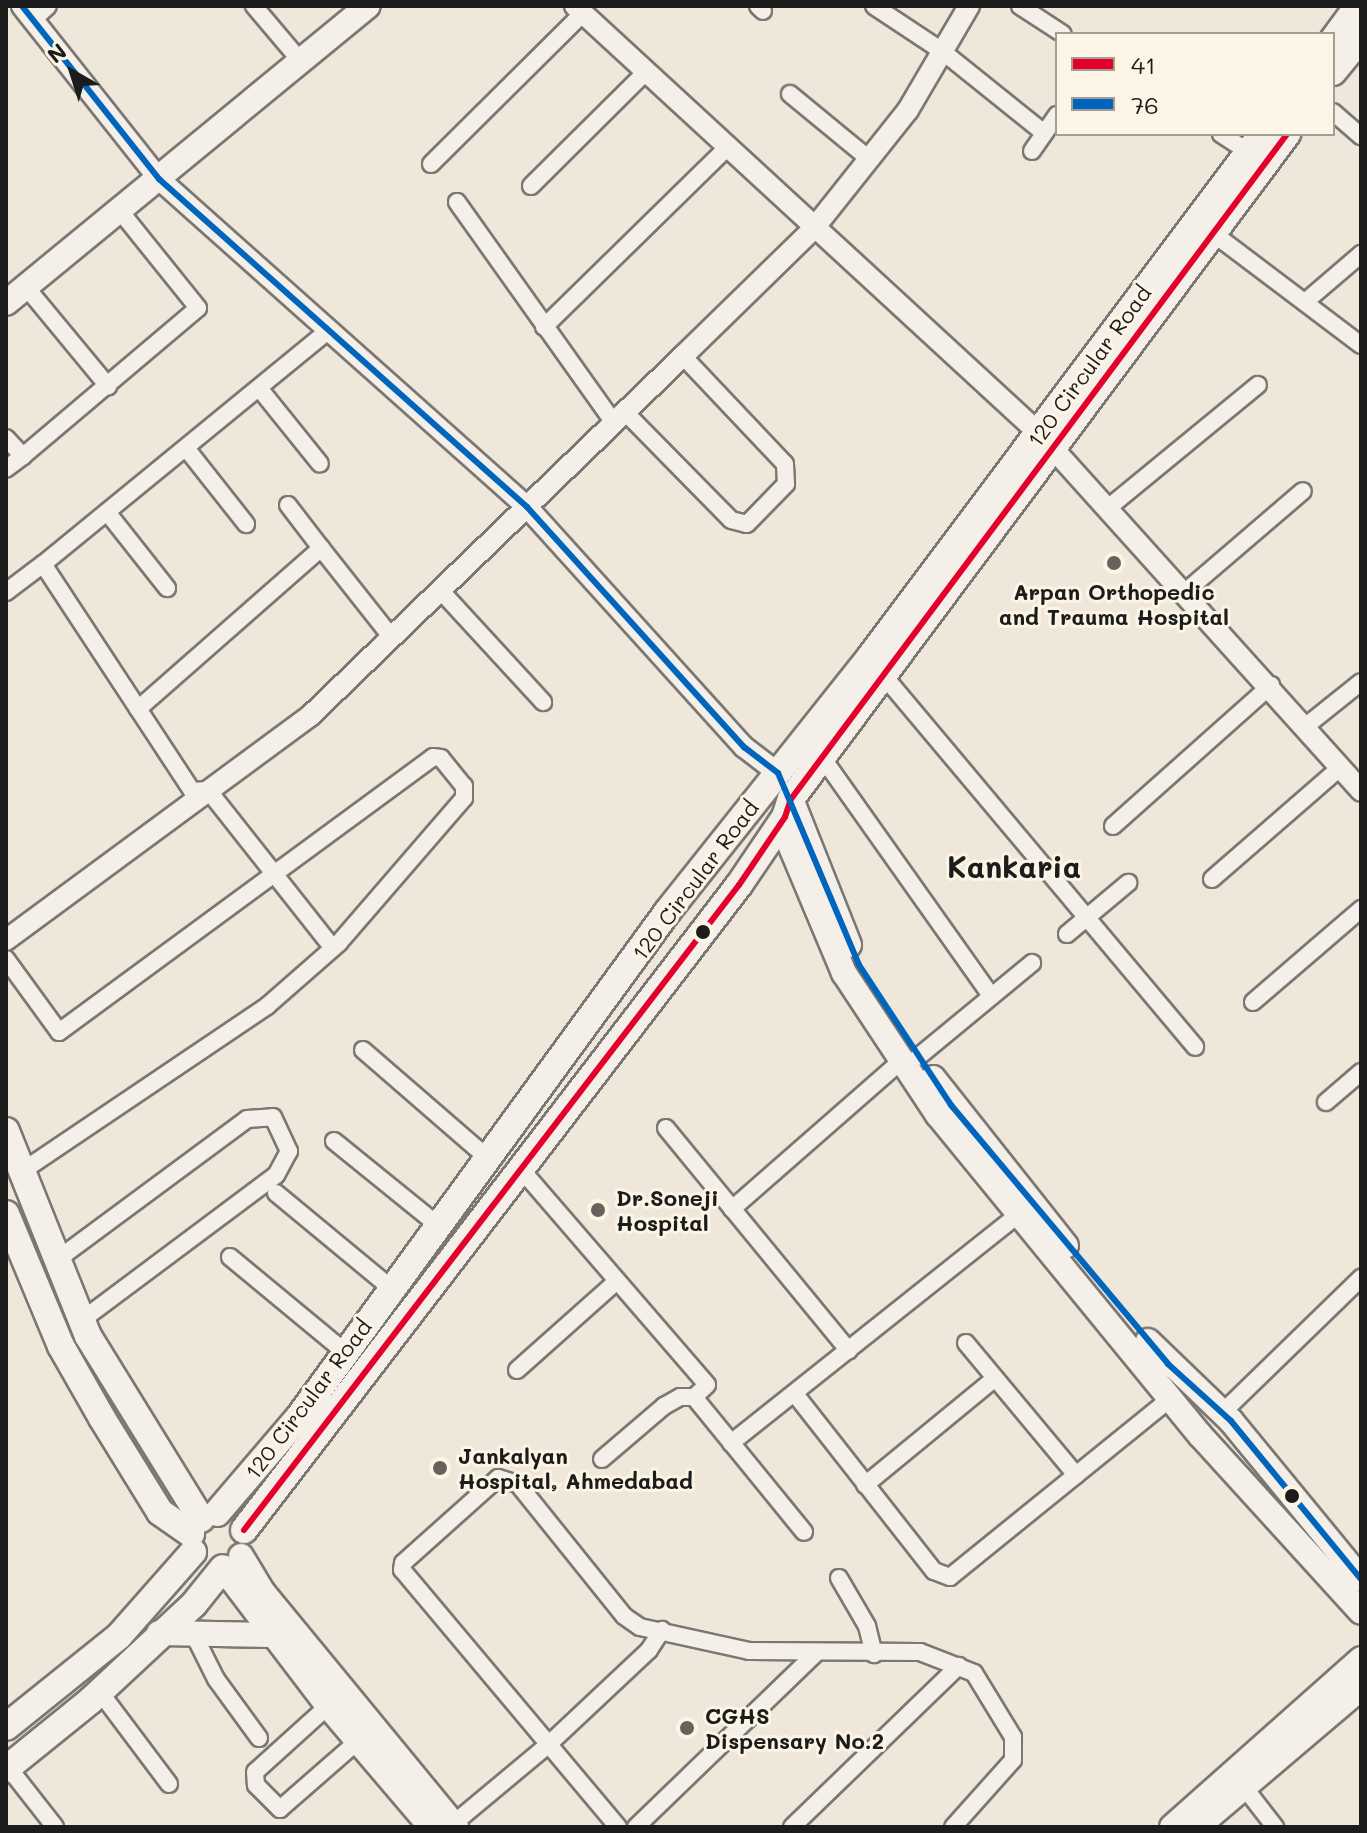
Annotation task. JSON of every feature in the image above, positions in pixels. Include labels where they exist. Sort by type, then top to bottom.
[{"type":"main road","points":[[16,285],[120,211],[156,173],[346,6]]},
{"type":"main road","points":[[6,303],[16,285],[368,6]]},
{"type":"main road","points":[[1335,37],[1358,6]]},
{"type":"main road","points":[[1335,70],[1361,38]]},
{"type":"main road","name":"120 Circular Road","points":[[6,1727],[119,1636],[201,1530],[299,1417],[668,911],[1048,443],[1214,234],[1286,136]]},
{"type":"main road","name":"120 Circular Road","points":[[7,1768],[100,1692],[159,1633],[194,1604],[236,1551],[781,823],[791,799],[884,676],[1255,143]]},
{"type":"main road","points":[[770,782],[791,799],[859,965],[910,1059],[1018,1215],[1172,1397],[1200,1435],[1361,1612]]},
{"type":"main road","points":[[770,782],[781,823],[844,973],[910,1059],[1050,1227],[1168,1364],[1222,1413],[1361,1579]]},
{"type":"main road","points":[[6,1131],[82,1320],[201,1530],[205,1565],[236,1551]]},
{"type":"main road","points":[[6,1214],[61,1346],[160,1512],[201,1530],[233,1517],[236,1551],[273,1635],[358,1741],[447,1826]]},
{"type":"main road","points":[[236,1551],[262,1591],[447,1826]]},
{"type":"main road","points":[[159,1633],[273,1635]]},
{"type":"main road","points":[[1172,1827],[1361,1659]]},
{"type":"main road","points":[[1197,1827],[1361,1688]]},
{"type":"street","points":[[254,6],[292,51]]},
{"type":"street","points":[[874,6],[942,51],[1044,133]]},
{"type":"street","points":[[6,940],[311,715],[441,591],[815,227],[908,110],[969,6]]},
{"type":"street","points":[[1020,6],[1060,32]]},
{"type":"street","points":[[35,10],[156,173],[527,507],[744,747],[770,782]]},
{"type":"street","points":[[431,164],[579,10],[1048,443],[1271,685],[1361,791]]},
{"type":"street","points":[[531,186],[647,71]]},
{"type":"street","points":[[790,94],[869,159]]},
{"type":"street","points":[[1335,114],[1361,136]]},
{"type":"street","points":[[1032,151],[1055,118]]},
{"type":"street","points":[[1229,136],[1255,143]]},
{"type":"street","points":[[544,327],[729,146]]},
{"type":"street","points":[[457,202],[544,327],[619,417],[731,520],[747,524],[786,484],[785,464],[683,356]]},
{"type":"street","points":[[6,469],[198,308],[120,211]]},
{"type":"street","points":[[1214,234],[1361,345]]},
{"type":"street","points":[[1305,302],[1361,254]]},
{"type":"street","points":[[16,285],[108,386]]},
{"type":"street","points":[[6,592],[329,330]]},
{"type":"street","points":[[1108,508],[1258,385]]},
{"type":"street","points":[[259,388],[320,464]]},
{"type":"street","points":[[6,438],[23,456]]},
{"type":"street","points":[[186,448],[246,524]]},
{"type":"street","points":[[1185,592],[1303,491]]},
{"type":"street","points":[[288,505],[392,638]]},
{"type":"street","points":[[107,512],[167,588]]},
{"type":"street","points":[[138,709],[321,548]]},
{"type":"street","points":[[43,564],[192,791],[208,790]]},
{"type":"street","points":[[441,591],[543,702]]},
{"type":"street","points":[[884,676],[1195,1047]]},
{"type":"street","points":[[1306,726],[1361,682]]},
{"type":"street","points":[[1113,826],[1271,685]]},
{"type":"street","points":[[6,959],[59,1032],[433,757],[441,758],[464,786],[464,798],[333,948],[267,1006],[21,1172]]},
{"type":"street","points":[[822,757],[991,996]]},
{"type":"street","points":[[1212,879],[1341,767]]},
{"type":"street","points":[[208,790],[333,948]]},
{"type":"street","points":[[1067,934],[1128,883]]},
{"type":"street","points":[[1253,1002],[1361,909]]},
{"type":"street","points":[[732,1209],[910,1059],[1032,963]]},
{"type":"street","points":[[363,1050],[489,1159]]},
{"type":"street","points":[[1326,1102],[1361,1072]]},
{"type":"street","points":[[58,1259],[247,1119],[273,1117],[289,1151],[276,1175],[82,1320]]},
{"type":"street","points":[[666,1128],[849,1351]]},
{"type":"street","points":[[334,1141],[439,1226]]},
{"type":"street","points":[[520,1168],[707,1385],[694,1397],[680,1397],[664,1406],[602,1459]]},
{"type":"street","points":[[276,1193],[391,1288]]},
{"type":"street","points":[[731,1443],[1018,1215]]},
{"type":"street","points":[[230,1257],[345,1352]]},
{"type":"street","points":[[1222,1413],[1361,1278]]},
{"type":"street","points":[[517,1370],[617,1281]]},
{"type":"street","points":[[966,1343],[993,1380],[1076,1475]]},
{"type":"street","points":[[865,1485],[993,1380]]},
{"type":"street","points":[[795,1394],[934,1571],[950,1577],[1172,1397]]},
{"type":"street","points":[[694,1397],[804,1532]]},
{"type":"street","points":[[618,1827],[411,1585],[403,1563],[498,1478],[509,1478],[624,1616],[640,1627],[749,1651],[920,1652],[974,1673],[1013,1737],[1013,1760],[953,1827]]},
{"type":"street","points":[[839,1578],[867,1626],[874,1654]]},
{"type":"street","points":[[447,1826],[549,1744],[649,1650],[662,1630]]},
{"type":"street","points":[[193,1633],[216,1679],[259,1738]]},
{"type":"street","points":[[636,1827],[816,1653]]},
{"type":"street","points":[[792,1827],[959,1666]]},
{"type":"street","points":[[100,1692],[169,1784]]},
{"type":"street","points":[[328,1706],[255,1772],[256,1785],[280,1809],[358,1741]]},
{"type":"street","points":[[7,1768],[55,1827]]},
{"type":"street","points":[[1244,1787],[1275,1827]]},
{"type":"transit line","name":"76","points":[[22,6],[159,179],[527,507],[744,747],[778,773],[859,965],[951,1105],[1168,1364],[1231,1421],[1361,1579]]},
{"type":"transit line","name":"41","points":[[244,1530],[739,885],[785,817],[791,799],[1286,136]]},
{"type":"place","name":"Arpan Orthopedic and Trauma Hospital","points":[[1114,563]]},
{"type":"place","name":"Dr.Soneji Hospital","points":[[598,1210]]},
{"type":"place","name":"Jankalyan Hospital, Ahmedabad","points":[[440,1468]]},
{"type":"place","name":"CGHS Dispensary No.2","points":[[687,1728]]},
{"type":"district","name":"Kankaria","points":[[1014,866]]}]
